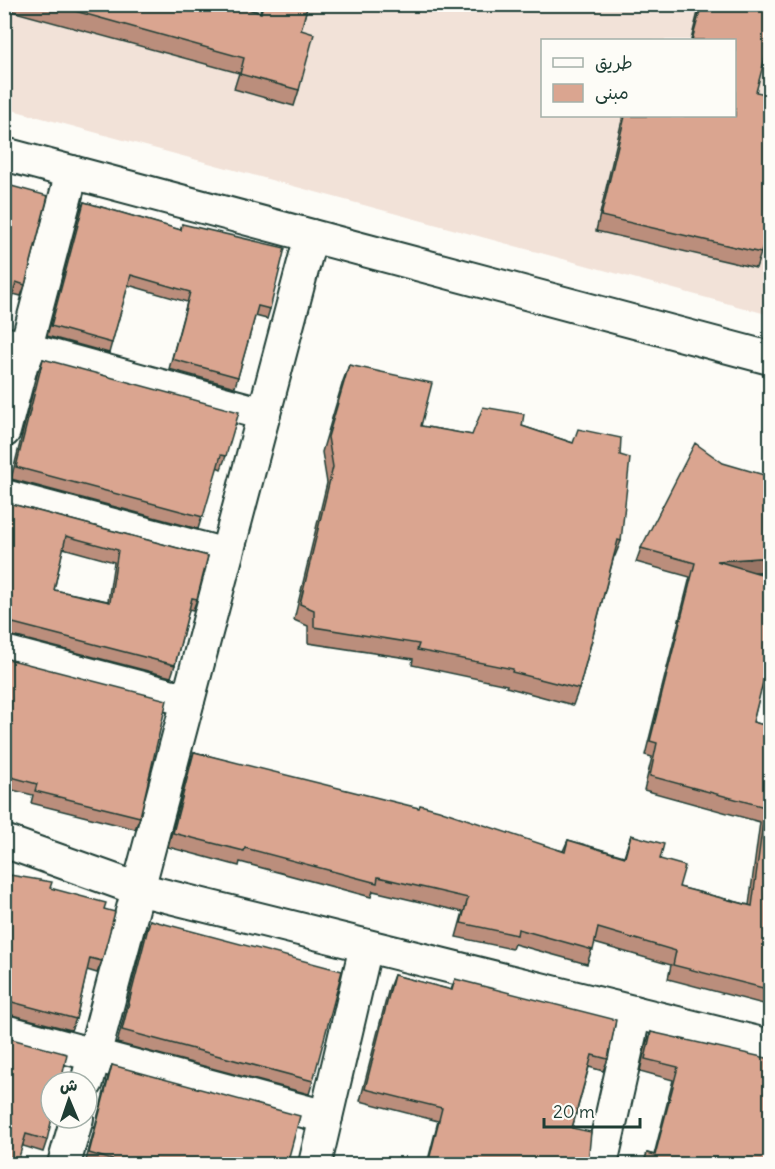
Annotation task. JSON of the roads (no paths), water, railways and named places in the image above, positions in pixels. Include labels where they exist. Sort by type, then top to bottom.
[{"type":"street","points":[[4,154],[771,358]]},
{"type":"street","points":[[4,431],[15,346],[72,172]]},
{"type":"street","points":[[91,1068],[311,236]]},
{"type":"street","points":[[15,346],[264,414]]},
{"type":"street","points":[[4,496],[226,555]]},
{"type":"street","points":[[4,652],[188,700]]},
{"type":"street","points":[[4,841],[138,889],[771,1046]]},
{"type":"street","points":[[315,1164],[366,946]]},
{"type":"street","points":[[601,1164],[635,1012]]},
{"type":"street","points":[[4,1031],[91,1068],[326,1117]]},
{"type":"street","points":[[64,1164],[74,1130]]}]
